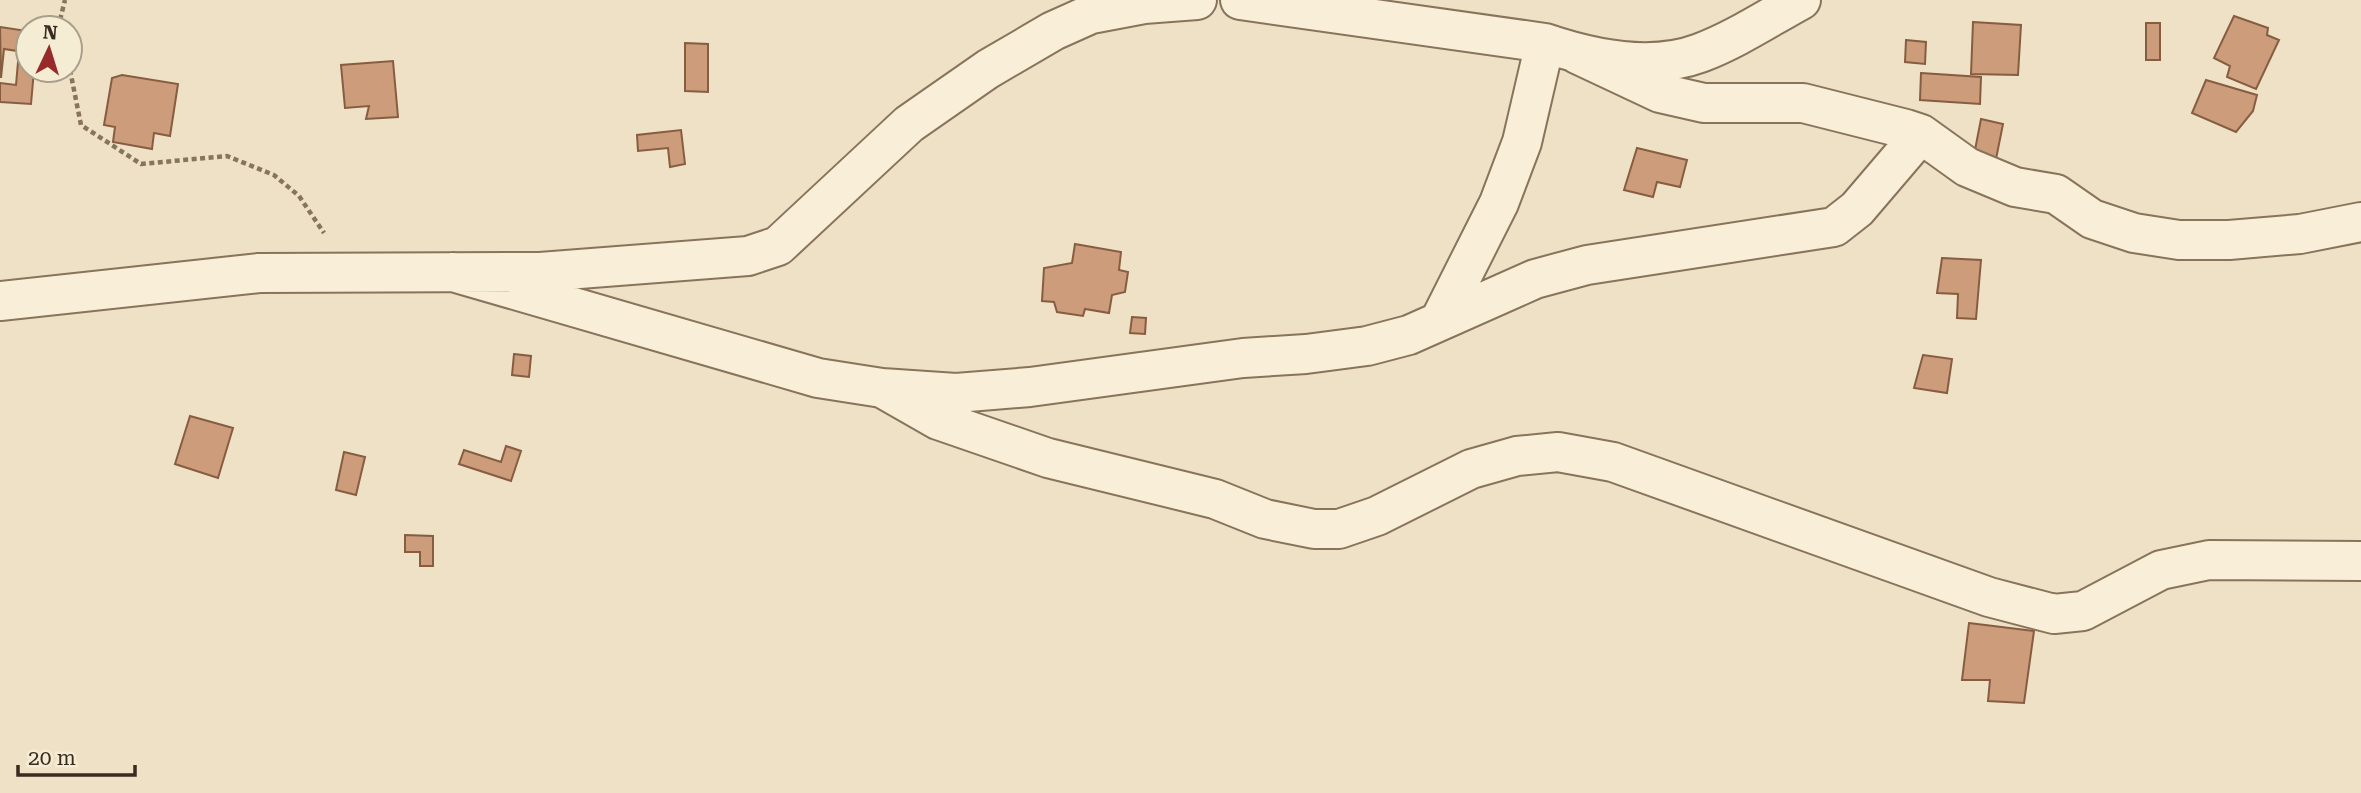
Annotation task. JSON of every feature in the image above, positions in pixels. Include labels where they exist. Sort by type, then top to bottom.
[{"type":"street","points":[[0,301],[259,273],[540,272],[748,256],[778,246],[909,124],[988,69],[1053,31],[1091,15],[1144,4],[1197,0]]},
{"type":"street","points":[[1240,0],[1660,62],[1699,54],[1801,0]]},
{"type":"street","points":[[1561,48],[1660,93],[1704,103],[1803,103],[1921,134],[1967,167],[2015,187],[2056,194],[2092,219],[2134,233],[2179,240],[2229,240],[2301,234],[2361,222]]},
{"type":"street","points":[[1440,320],[1499,203],[1561,48]]},
{"type":"street","points":[[453,272],[818,378],[882,388],[956,393],[1006,389],[1243,358],[1306,354],[1398,338],[1535,279],[1587,265],[1834,227],[1857,209],[1921,134]]},
{"type":"street","points":[[882,388],[938,420],[1048,458],[1215,499],[1265,519],[1314,529],[1339,529],[1377,516],[1471,469],[1517,456],[1558,452],[1613,463],[1989,597],[2054,614],[2083,611],[2161,570],[2208,560],[2361,561]]},
{"type":"path","points":[[73,84],[81,125],[141,164],[227,156],[274,175],[299,196],[349,272]]},
{"type":"building","points":[[2234,16],[2268,28],[2267,35],[2279,40],[2256,89],[2227,77],[2230,66],[2214,58]]},
{"type":"building","points":[[1973,22],[2021,25],[2018,75],[1971,74]]},
{"type":"building","points":[[2146,23],[2160,23],[2160,60],[2146,60]]},
{"type":"building","points":[[0,27],[14,29],[14,50],[4,49],[1,78]]},
{"type":"building","points":[[1906,40],[1926,42],[1925,64],[1905,62]]},
{"type":"building","points":[[685,43],[708,44],[708,92],[685,91]]},
{"type":"building","points":[[393,61],[398,117],[366,119],[369,106],[345,108],[341,65]]},
{"type":"building","points":[[1921,73],[1981,77],[1980,104],[1920,100]]},
{"type":"building","points":[[122,75],[178,84],[170,136],[154,133],[152,149],[113,142],[115,127],[104,125],[112,78]]},
{"type":"building","points":[[2206,80],[2257,95],[2253,111],[2236,132],[2192,113]]},
{"type":"building","points":[[0,83],[33,84],[31,104],[0,102]]},
{"type":"building","points":[[1981,119],[2003,124],[1996,159],[1974,155]]},
{"type":"building","points":[[681,130],[685,164],[670,167],[668,148],[638,151],[637,135]]},
{"type":"building","points":[[1637,148],[1687,160],[1680,187],[1657,182],[1653,197],[1624,190]]},
{"type":"building","points":[[1075,244],[1121,252],[1119,270],[1128,272],[1125,292],[1112,295],[1109,313],[1085,309],[1083,316],[1057,312],[1054,302],[1042,301],[1044,268],[1072,263]]},
{"type":"building","points":[[1942,258],[1981,260],[1976,319],[1957,318],[1958,294],[1937,293]]},
{"type":"building","points":[[1132,317],[1146,318],[1145,334],[1130,333]]},
{"type":"building","points":[[514,354],[531,356],[529,377],[512,375]]},
{"type":"building","points":[[1923,355],[1952,359],[1947,393],[1914,388]]},
{"type":"building","points":[[190,416],[233,428],[218,478],[175,464]]},
{"type":"building","points":[[506,446],[521,451],[511,481],[459,464],[464,450],[501,462]]},
{"type":"building","points":[[344,452],[365,457],[356,495],[336,490]]},
{"type":"building","points":[[405,535],[433,536],[433,566],[420,566],[420,552],[405,552]]},
{"type":"building","points":[[1969,623],[2034,631],[2024,703],[1988,701],[1990,680],[1962,680]]}]
